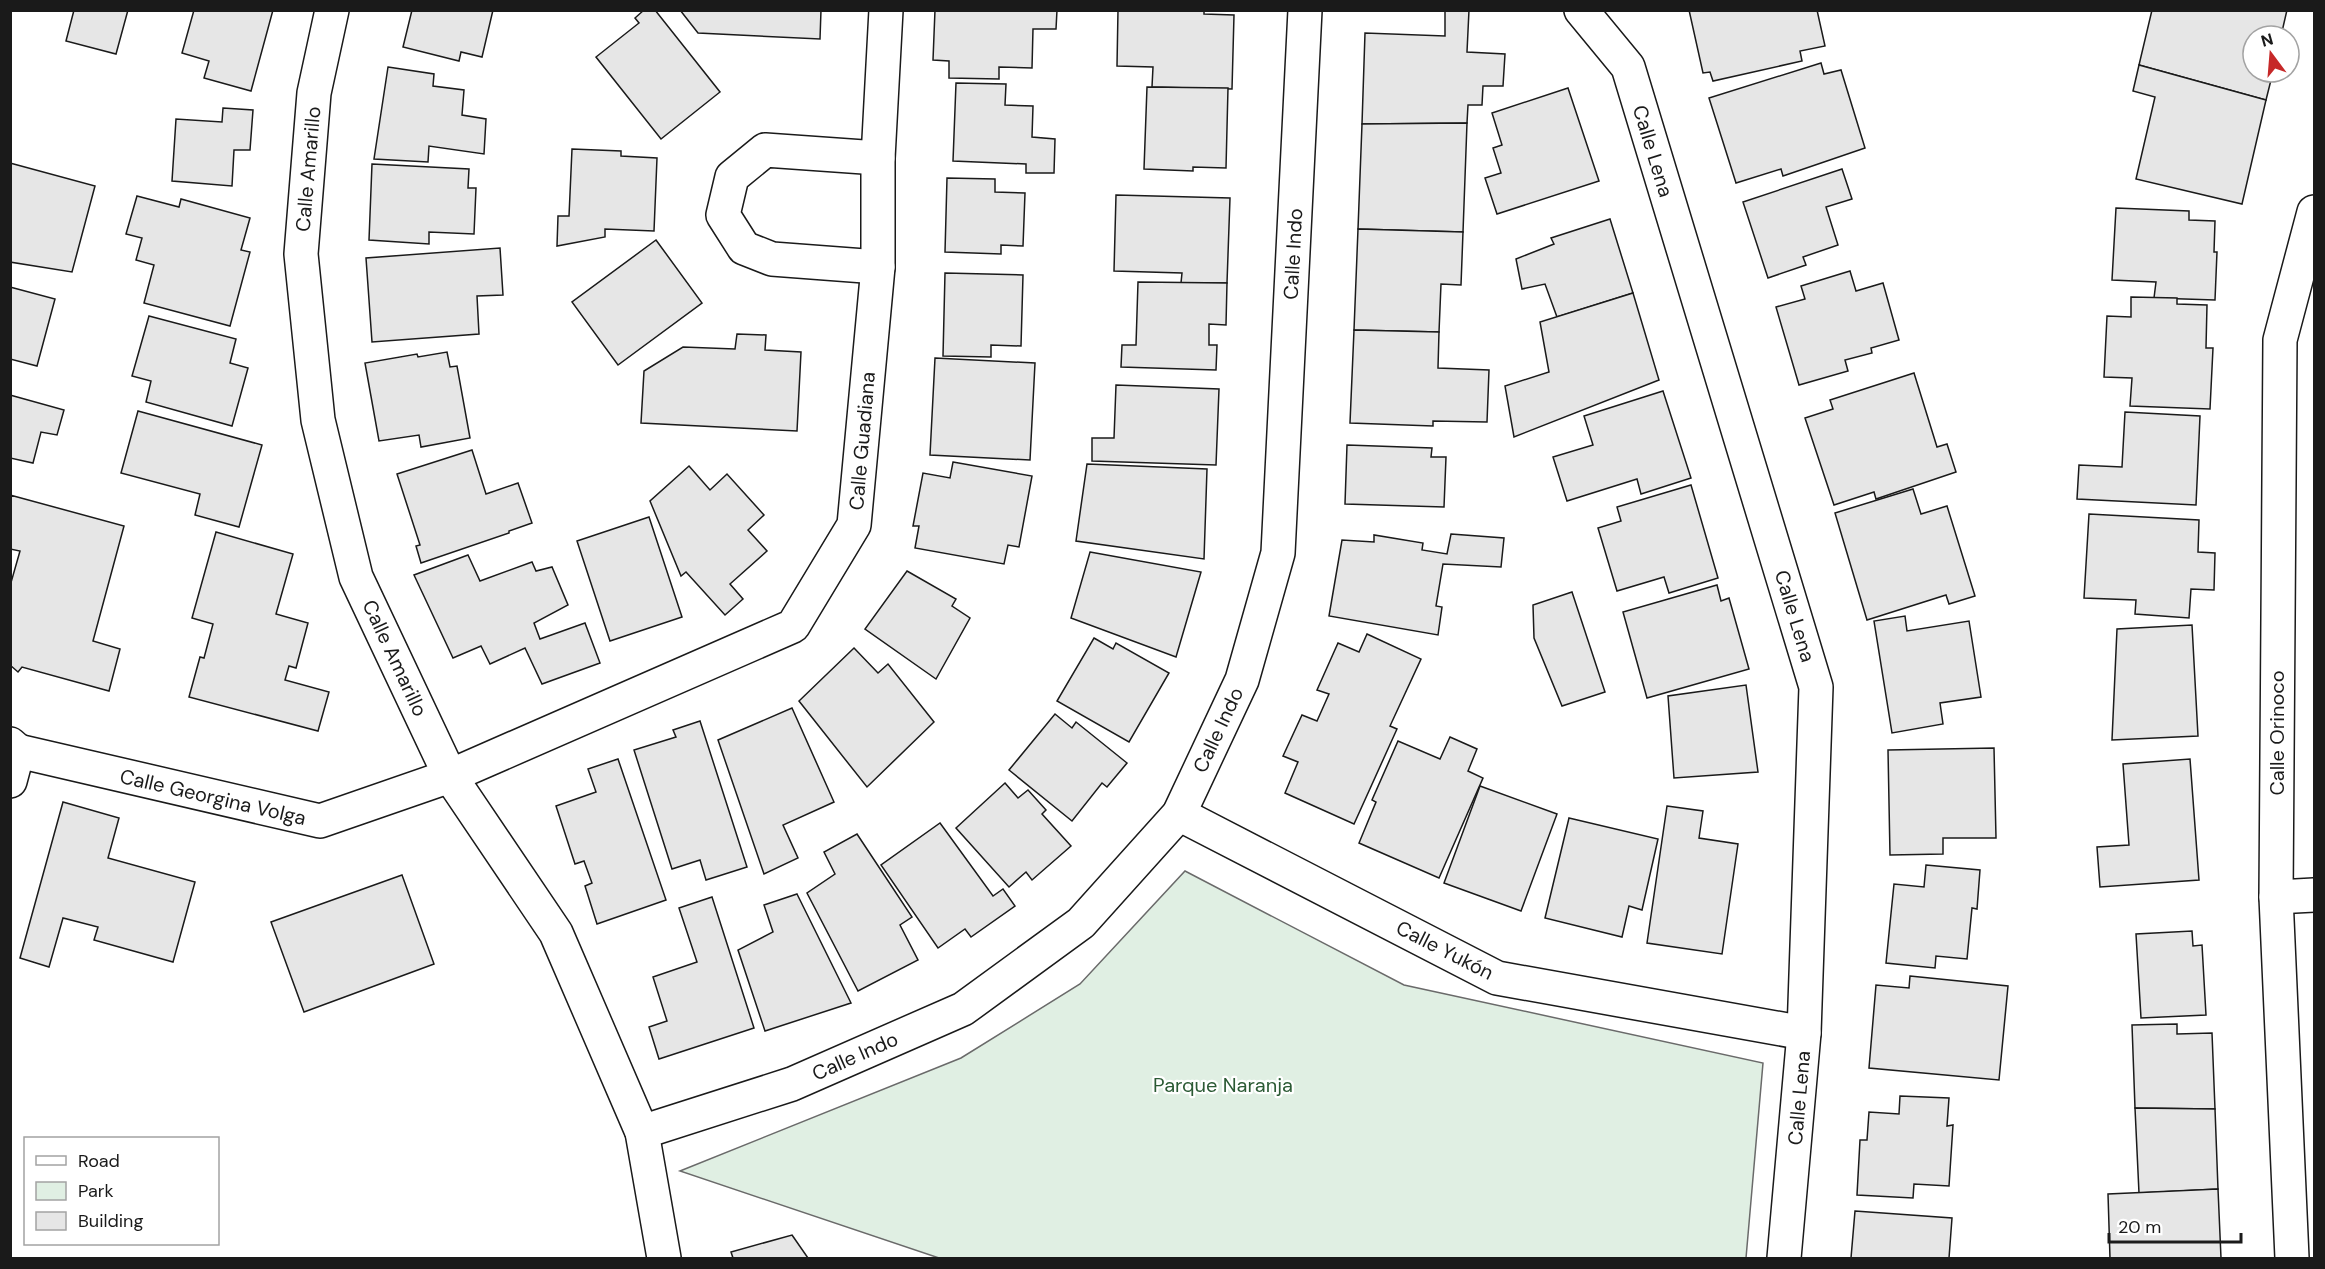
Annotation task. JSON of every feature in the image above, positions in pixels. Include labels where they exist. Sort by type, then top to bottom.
[{"type":"street","name":"Calle Amarillo","points":[[332,10],[314,93],[301,254],[318,420],[356,577],[450,776],[556,933],[642,1132],[664,1258]]},
{"type":"street","name":"Calle Guadiana","points":[[450,776],[793,626],[854,525],[878,267],[878,158],[886,10]]},
{"type":"street","name":"Calle Indo","points":[[642,1132],[792,1084],[963,1009],[1081,923],[1179,814],[1242,680],[1278,553],[1305,10]]},
{"type":"street","name":"Calle Lena","points":[[1581,10],[1628,67],[1816,687],[1804,1033],[1784,1258]]},
{"type":"street","points":[[878,158],[765,150],[732,177],[723,215],[744,248],[772,259],[878,267]]},
{"type":"street","name":"Calle Orinoco","points":[[2292,1258],[2276,897],[2280,340],[2314,212]]},
{"type":"street","name":"Calle Georgina Volga","points":[[13,758],[320,821],[450,776]]},
{"type":"street","name":"Calle Yukón","points":[[1179,814],[1497,978],[1804,1033]]},
{"type":"street","points":[[2276,897],[2314,895]]},
{"type":"green space","name":"Parque Naranja","points":[[1185,871],[1404,985],[1763,1063],[1746,1258],[939,1258],[680,1171],[961,1058],[1080,984]]},
{"type":"building","points":[[74,10],[128,10],[116,54],[66,41]]},
{"type":"building","points":[[194,10],[273,10],[251,91],[204,78],[209,61],[182,53]]},
{"type":"building","points":[[412,10],[493,10],[482,57],[461,52],[459,61],[403,47]]},
{"type":"building","points":[[644,10],[655,10],[720,92],[661,139],[596,57],[639,23],[635,18]]},
{"type":"building","points":[[680,10],[821,10],[820,39],[698,33]]},
{"type":"building","points":[[935,10],[1057,10],[1056,29],[1033,29],[1032,68],[999,67],[999,79],[949,78],[949,61],[933,60]]},
{"type":"building","points":[[1118,10],[1204,10],[1204,14],[1234,15],[1232,89],[1152,87],[1153,67],[1117,66]]},
{"type":"building","points":[[1445,10],[1469,10],[1467,52],[1505,54],[1503,86],[1483,86],[1482,105],[1468,105],[1467,123],[1362,124],[1365,33],[1445,36]]},
{"type":"building","points":[[1689,10],[1817,10],[1825,46],[1800,51],[1802,61],[1713,81],[1710,72],[1703,73]]},
{"type":"building","points":[[2152,10],[2287,10],[2284,24],[2241,24],[2241,84],[2270,84],[2266,100],[2139,65]]},
{"type":"building","points":[[1821,63],[1824,74],[1841,70],[1865,148],[1783,176],[1781,169],[1736,183],[1709,98]]},
{"type":"building","points":[[2139,65],[2266,100],[2242,204],[2136,179],[2155,97],[2133,91]]},
{"type":"building","points":[[388,67],[434,74],[433,86],[464,90],[462,115],[486,119],[484,154],[429,146],[428,162],[374,159]]},
{"type":"building","points":[[956,83],[1006,84],[1005,105],[1033,106],[1032,137],[1055,139],[1054,173],[1026,173],[1026,164],[953,161]]},
{"type":"building","points":[[1147,87],[1228,88],[1226,168],[1193,167],[1193,171],[1144,169]]},
{"type":"building","points":[[1568,88],[1599,181],[1497,214],[1485,178],[1501,173],[1493,148],[1502,145],[1492,113]]},
{"type":"building","points":[[223,108],[253,110],[250,150],[234,150],[232,186],[172,181],[176,119],[222,122]]},
{"type":"building","points":[[1467,123],[1463,232],[1358,229],[1362,124]]},
{"type":"building","points":[[572,149],[621,151],[621,156],[657,158],[654,231],[605,229],[605,237],[557,246],[558,216],[569,216]]},
{"type":"building","points":[[10,163],[95,186],[72,272],[10,262]]},
{"type":"building","points":[[372,164],[469,169],[468,188],[476,188],[474,234],[429,232],[429,244],[369,240]]},
{"type":"building","points":[[1842,169],[1852,199],[1826,207],[1838,245],[1803,257],[1806,265],[1768,278],[1743,202]]},
{"type":"building","points":[[947,178],[995,179],[995,192],[1025,193],[1023,246],[1001,245],[1001,254],[945,252]]},
{"type":"building","points":[[1116,195],[1230,198],[1227,283],[1181,283],[1182,273],[1114,271]]},
{"type":"building","points":[[137,196],[179,207],[181,199],[250,218],[241,250],[250,252],[230,326],[144,303],[154,265],[136,260],[142,238],[126,234]]},
{"type":"building","points":[[2116,208],[2189,211],[2189,220],[2215,221],[2214,252],[2217,252],[2215,300],[2154,298],[2156,282],[2112,280]]},
{"type":"building","points":[[1610,219],[1633,293],[1557,317],[1545,284],[1522,289],[1516,259],[1554,244],[1551,238]]},
{"type":"building","points":[[1358,229],[1463,232],[1461,285],[1441,284],[1439,332],[1354,330]]},
{"type":"building","points":[[656,240],[702,303],[618,365],[572,302]]},
{"type":"building","points":[[500,248],[503,295],[477,296],[479,334],[372,342],[366,258]]},
{"type":"building","points":[[1850,271],[1856,291],[1883,283],[1899,340],[1871,348],[1872,353],[1845,360],[1848,371],[1799,385],[1776,307],[1805,299],[1801,286]]},
{"type":"building","points":[[945,273],[1023,275],[1021,346],[991,345],[991,357],[943,356]]},
{"type":"building","points":[[1138,282],[1227,283],[1226,325],[1209,324],[1209,345],[1217,345],[1216,370],[1121,367],[1122,345],[1136,345]]},
{"type":"building","points":[[10,287],[55,299],[37,366],[10,359]]},
{"type":"building","points":[[1633,293],[1659,380],[1514,437],[1505,386],[1549,372],[1540,322]]},
{"type":"building","points":[[2131,297],[2177,298],[2177,304],[2207,305],[2206,348],[2213,348],[2210,409],[2130,406],[2132,378],[2104,377],[2107,316],[2131,317]]},
{"type":"building","points":[[149,316],[236,339],[230,363],[248,368],[232,426],[146,402],[151,381],[132,376]]},
{"type":"building","points":[[1354,330],[1439,332],[1438,368],[1489,370],[1487,422],[1433,421],[1433,426],[1350,423]]},
{"type":"building","points":[[737,334],[766,335],[765,350],[801,352],[797,431],[641,423],[644,371],[683,347],[735,349]]},
{"type":"building","points":[[447,352],[450,367],[457,366],[470,438],[421,447],[419,435],[379,441],[365,363],[417,354],[418,357]]},
{"type":"building","points":[[935,358],[1035,363],[1030,460],[930,455]]},
{"type":"building","points":[[1914,373],[1937,447],[1947,444],[1956,472],[1876,499],[1874,492],[1834,505],[1805,418],[1833,409],[1830,400]]},
{"type":"building","points":[[1116,385],[1219,389],[1216,465],[1092,461],[1092,438],[1114,438]]},
{"type":"building","points":[[1663,391],[1691,478],[1641,494],[1637,479],[1567,501],[1553,457],[1593,445],[1584,416]]},
{"type":"building","points":[[10,395],[64,410],[57,435],[41,432],[33,463],[10,458]]},
{"type":"building","points":[[138,411],[262,445],[239,527],[195,515],[200,494],[121,473]]},
{"type":"building","points":[[2125,412],[2200,416],[2196,505],[2077,499],[2079,465],[2122,467]]},
{"type":"building","points":[[1347,445],[1432,448],[1431,457],[1446,457],[1444,507],[1345,504]]},
{"type":"building","points":[[472,450],[486,494],[518,483],[532,523],[421,563],[416,546],[420,545],[397,474]]},
{"type":"building","points":[[953,462],[1032,476],[1019,547],[1008,545],[1004,564],[915,548],[919,526],[913,526],[923,473],[950,478]]},
{"type":"building","points":[[1087,464],[1207,469],[1204,559],[1076,541]]},
{"type":"building","points":[[689,466],[710,490],[727,474],[764,515],[748,530],[767,551],[730,584],[743,599],[725,615],[686,572],[681,576],[650,501]]},
{"type":"building","points":[[1691,485],[1718,578],[1669,593],[1664,577],[1617,591],[1598,528],[1621,521],[1617,507]]},
{"type":"building","points":[[1913,489],[1921,514],[1947,506],[1975,596],[1949,604],[1946,595],[1867,620],[1835,513]]},
{"type":"building","points":[[10,495],[124,526],[93,641],[120,649],[109,691],[22,667],[18,672],[10,665],[10,586],[20,551],[10,549]]},
{"type":"building","points":[[2089,514],[2199,520],[2198,552],[2215,553],[2214,590],[2191,589],[2189,618],[2135,614],[2136,600],[2084,598]]},
{"type":"building","points":[[649,517],[682,617],[610,641],[577,541]]},
{"type":"building","points":[[216,532],[293,554],[276,614],[308,623],[296,668],[289,666],[285,680],[329,692],[318,731],[189,697],[200,657],[204,658],[213,624],[192,618]]},
{"type":"building","points":[[1451,534],[1504,538],[1501,567],[1443,564],[1436,606],[1442,607],[1438,635],[1329,616],[1342,540],[1374,542],[1374,535],[1423,543],[1422,550],[1447,554]]},
{"type":"building","points":[[1090,552],[1201,572],[1176,657],[1071,618]]},
{"type":"building","points":[[468,555],[480,581],[532,562],[536,571],[552,567],[568,605],[534,623],[540,639],[585,623],[600,663],[542,684],[525,648],[490,664],[481,646],[453,658],[414,575]]},
{"type":"building","points":[[907,571],[956,599],[952,606],[970,618],[936,679],[865,629]]},
{"type":"building","points":[[1717,585],[1721,601],[1729,598],[1749,669],[1647,698],[1623,612]]},
{"type":"building","points":[[1572,592],[1605,692],[1562,706],[1534,638],[1533,605]]},
{"type":"building","points":[[1905,616],[1907,631],[1969,621],[1981,697],[1940,703],[1943,724],[1892,733],[1874,621]]},
{"type":"building","points":[[2192,625],[2198,736],[2112,740],[2117,629]]},
{"type":"building","points":[[1367,634],[1421,659],[1390,726],[1397,729],[1354,824],[1285,793],[1298,762],[1283,756],[1302,715],[1317,721],[1329,694],[1317,690],[1338,643],[1359,652]]},
{"type":"building","points":[[1094,638],[1113,649],[1116,643],[1169,673],[1129,742],[1057,701]]},
{"type":"building","points":[[854,648],[878,673],[888,664],[934,722],[867,787],[799,701]]},
{"type":"building","points":[[1746,685],[1758,772],[1674,778],[1668,696]]},
{"type":"building","points":[[792,708],[834,802],[783,825],[798,858],[764,874],[718,740]]},
{"type":"building","points":[[1055,714],[1072,728],[1076,722],[1127,763],[1107,787],[1102,783],[1072,821],[1009,770]]},
{"type":"building","points":[[700,721],[747,867],[706,880],[700,860],[672,869],[634,750],[676,737],[673,730]]},
{"type":"building","points":[[1450,737],[1477,749],[1468,771],[1483,778],[1439,878],[1359,843],[1376,802],[1372,800],[1398,741],[1440,759]]},
{"type":"building","points":[[1994,748],[1996,838],[1943,838],[1943,854],[1890,855],[1888,750]]},
{"type":"building","points":[[618,759],[666,900],[597,924],[585,886],[592,883],[584,861],[575,864],[556,806],[596,792],[588,769]]},
{"type":"building","points":[[2190,759],[2199,880],[2100,887],[2097,847],[2129,845],[2123,764]]},
{"type":"building","points":[[1005,783],[1018,798],[1028,790],[1046,810],[1042,814],[1071,846],[1032,880],[1026,872],[1009,887],[956,828]]},
{"type":"building","points":[[1480,786],[1557,814],[1521,911],[1444,883]]},
{"type":"building","points":[[63,802],[119,818],[108,858],[195,882],[173,962],[94,940],[98,927],[63,918],[49,967],[20,958]]},
{"type":"building","points":[[1667,806],[1703,811],[1699,838],[1738,844],[1722,954],[1647,943]]},
{"type":"building","points":[[1569,818],[1658,839],[1642,910],[1629,906],[1622,937],[1545,918]]},
{"type":"building","points":[[940,823],[993,896],[1003,889],[1015,906],[971,937],[965,929],[938,948],[881,865]]},
{"type":"building","points":[[857,834],[912,917],[900,925],[918,960],[858,991],[807,893],[835,874],[824,852]]},
{"type":"building","points":[[1926,865],[1980,870],[1977,909],[1972,908],[1967,959],[1936,956],[1935,968],[1886,963],[1894,884],[1924,887]]},
{"type":"building","points":[[402,875],[434,964],[304,1012],[271,922]]},
{"type":"building","points":[[797,894],[851,1003],[765,1031],[738,950],[773,932],[764,905]]},
{"type":"building","points":[[712,897],[754,1028],[659,1059],[649,1027],[667,1021],[653,977],[697,962],[679,908]]},
{"type":"building","points":[[2192,931],[2193,946],[2202,945],[2206,1015],[2141,1018],[2136,934]]},
{"type":"building","points":[[1910,976],[2008,986],[1999,1080],[1869,1068],[1876,985],[1909,988]]},
{"type":"building","points":[[2177,1024],[2177,1034],[2212,1033],[2215,1109],[2135,1108],[2132,1025]]},
{"type":"building","points":[[1900,1096],[1949,1098],[1947,1126],[1953,1125],[1949,1186],[1914,1184],[1913,1198],[1857,1195],[1860,1140],[1867,1140],[1869,1112],[1899,1114]]},
{"type":"building","points":[[2135,1108],[2215,1109],[2218,1189],[2139,1193]]},
{"type":"building","points":[[2218,1189],[2221,1258],[2110,1258],[2108,1194]]},
{"type":"building","points":[[1855,1211],[1952,1218],[1949,1258],[1851,1258]]},
{"type":"building","points":[[792,1235],[808,1258],[733,1258],[731,1252]]}]
